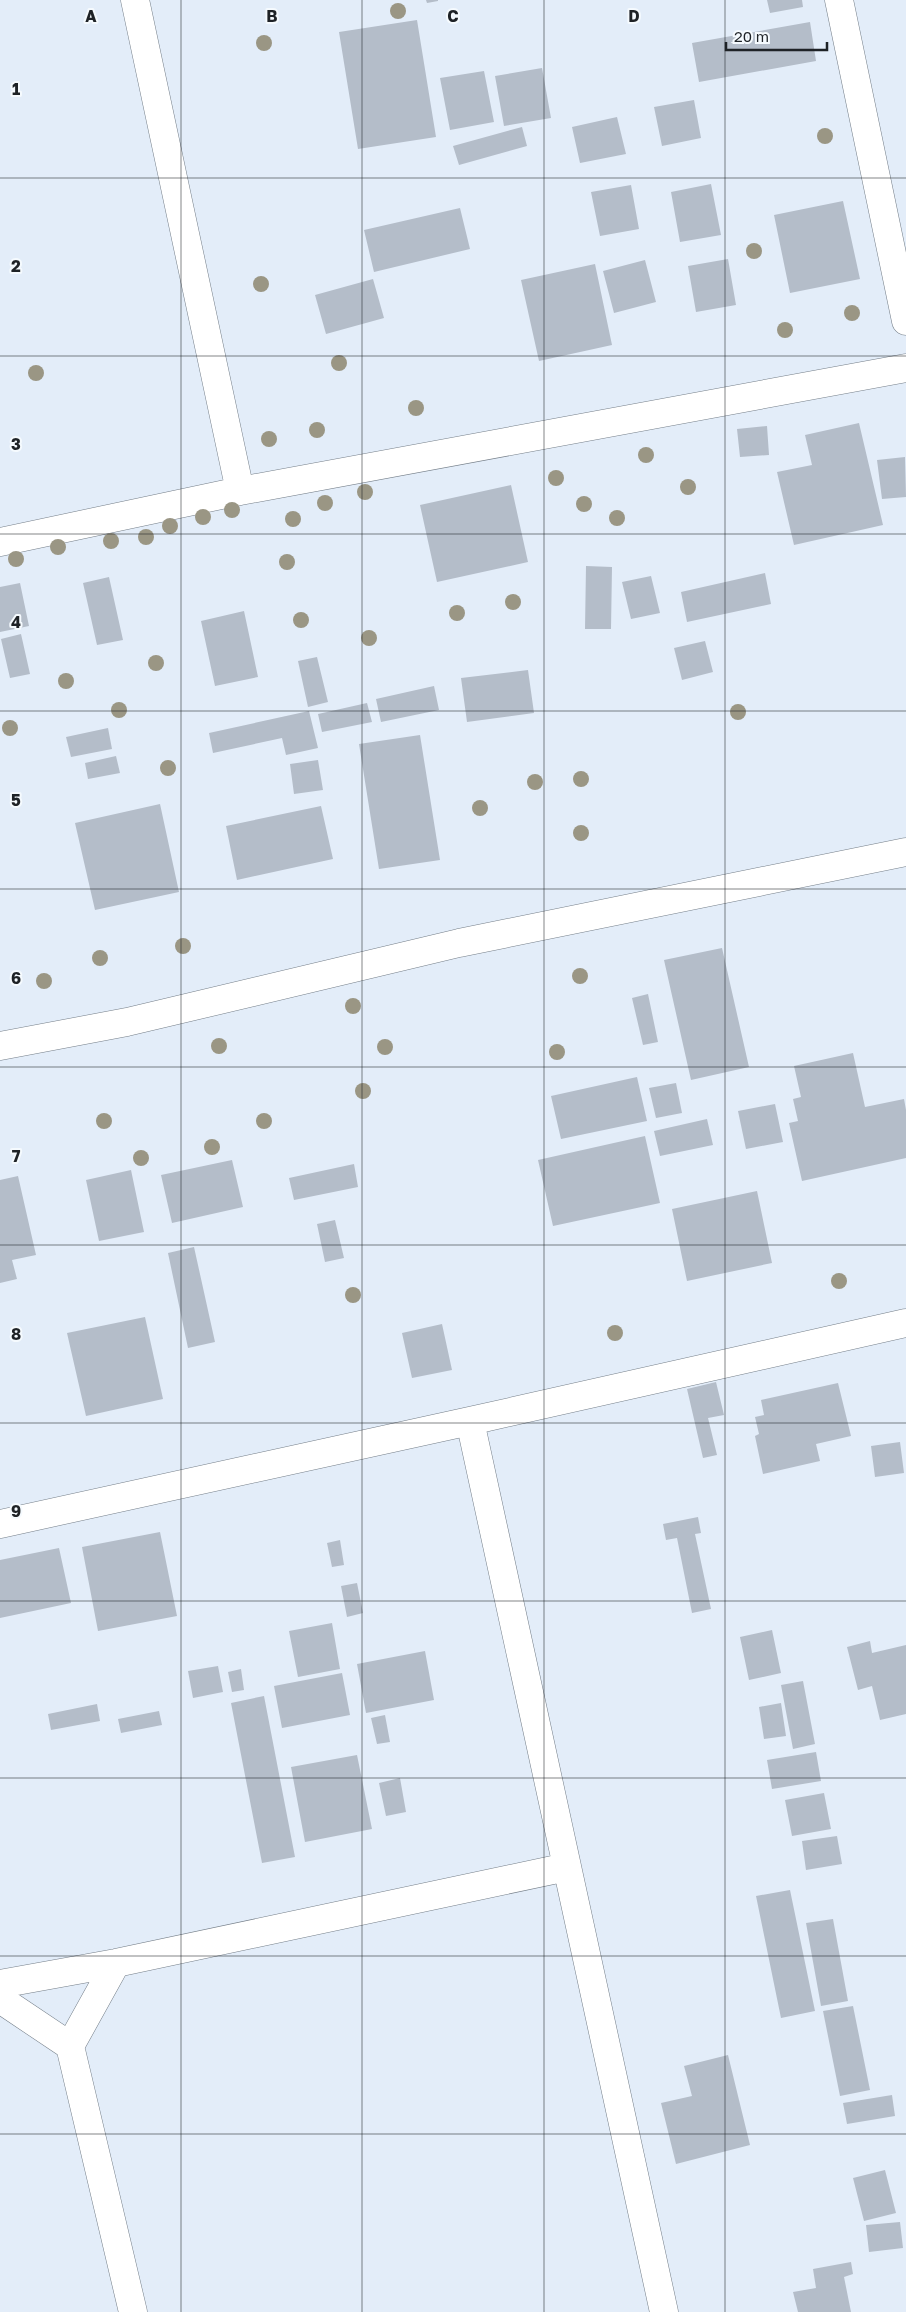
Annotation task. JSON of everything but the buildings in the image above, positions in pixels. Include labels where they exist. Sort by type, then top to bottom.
[{"type":"street","points":[[135,0],[240,491]]},
{"type":"street","points":[[839,0],[906,321]]},
{"type":"street","points":[[0,542],[240,491],[906,368]]},
{"type":"street","points":[[0,1046],[127,1022],[459,943],[906,852]]},
{"type":"street","points":[[0,1524],[906,1323]]},
{"type":"street","points":[[470,1421],[664,2312]]},
{"type":"street","points":[[0,1984],[116,1963],[567,1867]]},
{"type":"street","points":[[116,1963],[70,2046],[133,2312]]},
{"type":"street","points":[[0,1999],[70,2046]]}]
